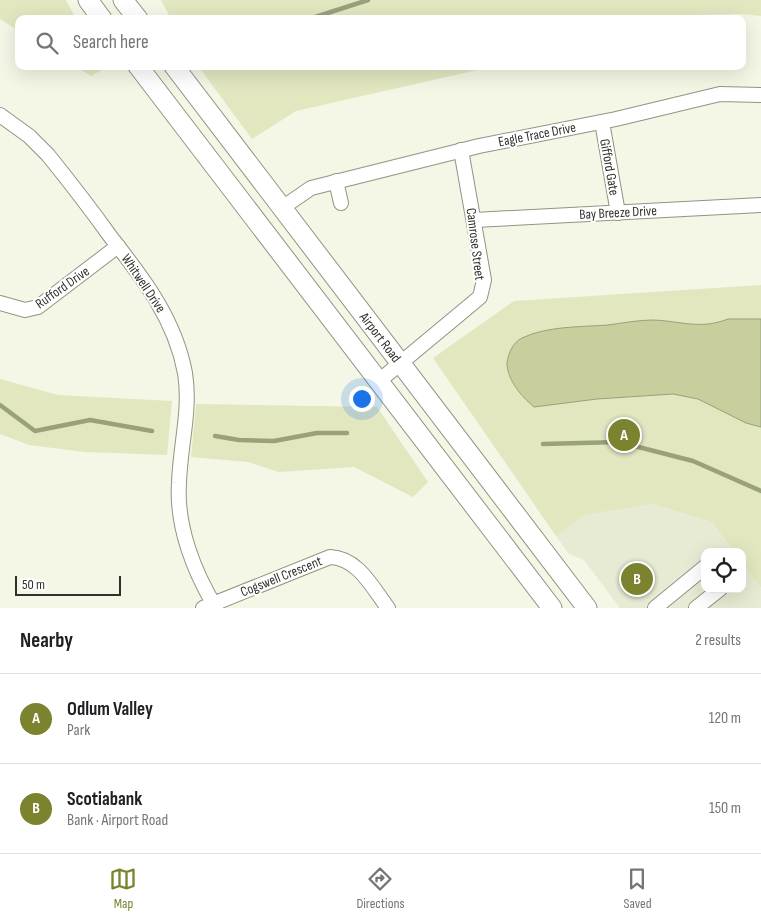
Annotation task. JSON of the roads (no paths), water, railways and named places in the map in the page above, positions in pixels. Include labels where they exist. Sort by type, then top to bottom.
[{"type":"main road","points":[[88,0],[99,15]]},
{"type":"main road","points":[[123,0],[135,15]]},
{"type":"main road","name":"Airport Road","points":[[141,70],[552,608]]},
{"type":"main road","name":"Airport Road","points":[[177,70],[588,608]]},
{"type":"street","name":"Eagle Trace Drive","points":[[282,208],[305,190],[314,186],[461,150],[602,122],[724,94],[761,95]]},
{"type":"street","name":"Whitwell Drive","points":[[0,115],[29,136],[43,150],[118,246],[161,306],[180,351],[185,375],[187,397],[178,484],[180,504],[196,571],[211,607]]},
{"type":"street","name":"Gifford Gate","points":[[602,122],[618,212]]},
{"type":"street","name":"Camrose Street","points":[[379,381],[480,297],[484,280],[461,150]]},
{"type":"street","points":[[336,181],[342,203]]},
{"type":"street","name":"Bay Breeze Drive","points":[[474,220],[761,204]]},
{"type":"street","name":"Rufford Drive","points":[[0,303],[25,310],[38,307],[118,246]]},
{"type":"street","name":"Cogswell Crescent","points":[[211,607],[330,557],[348,560],[355,566],[388,608]]},
{"type":"street","points":[[655,608],[701,570]]},
{"type":"street","points":[[696,608],[715,593]]},
{"type":"waterway","points":[[321,15],[368,0]]},
{"type":"waterway","points":[[0,405],[35,431],[90,420],[152,431]]},
{"type":"waterway","points":[[215,436],[239,440],[274,441],[317,433],[347,433]]},
{"type":"waterway","points":[[543,444],[619,442],[693,461],[761,491]]},
{"type":"place","name":"Odlum Valley","points":[[624,435]]},
{"type":"place","name":"Scotiabank","points":[[637,579]]}]
